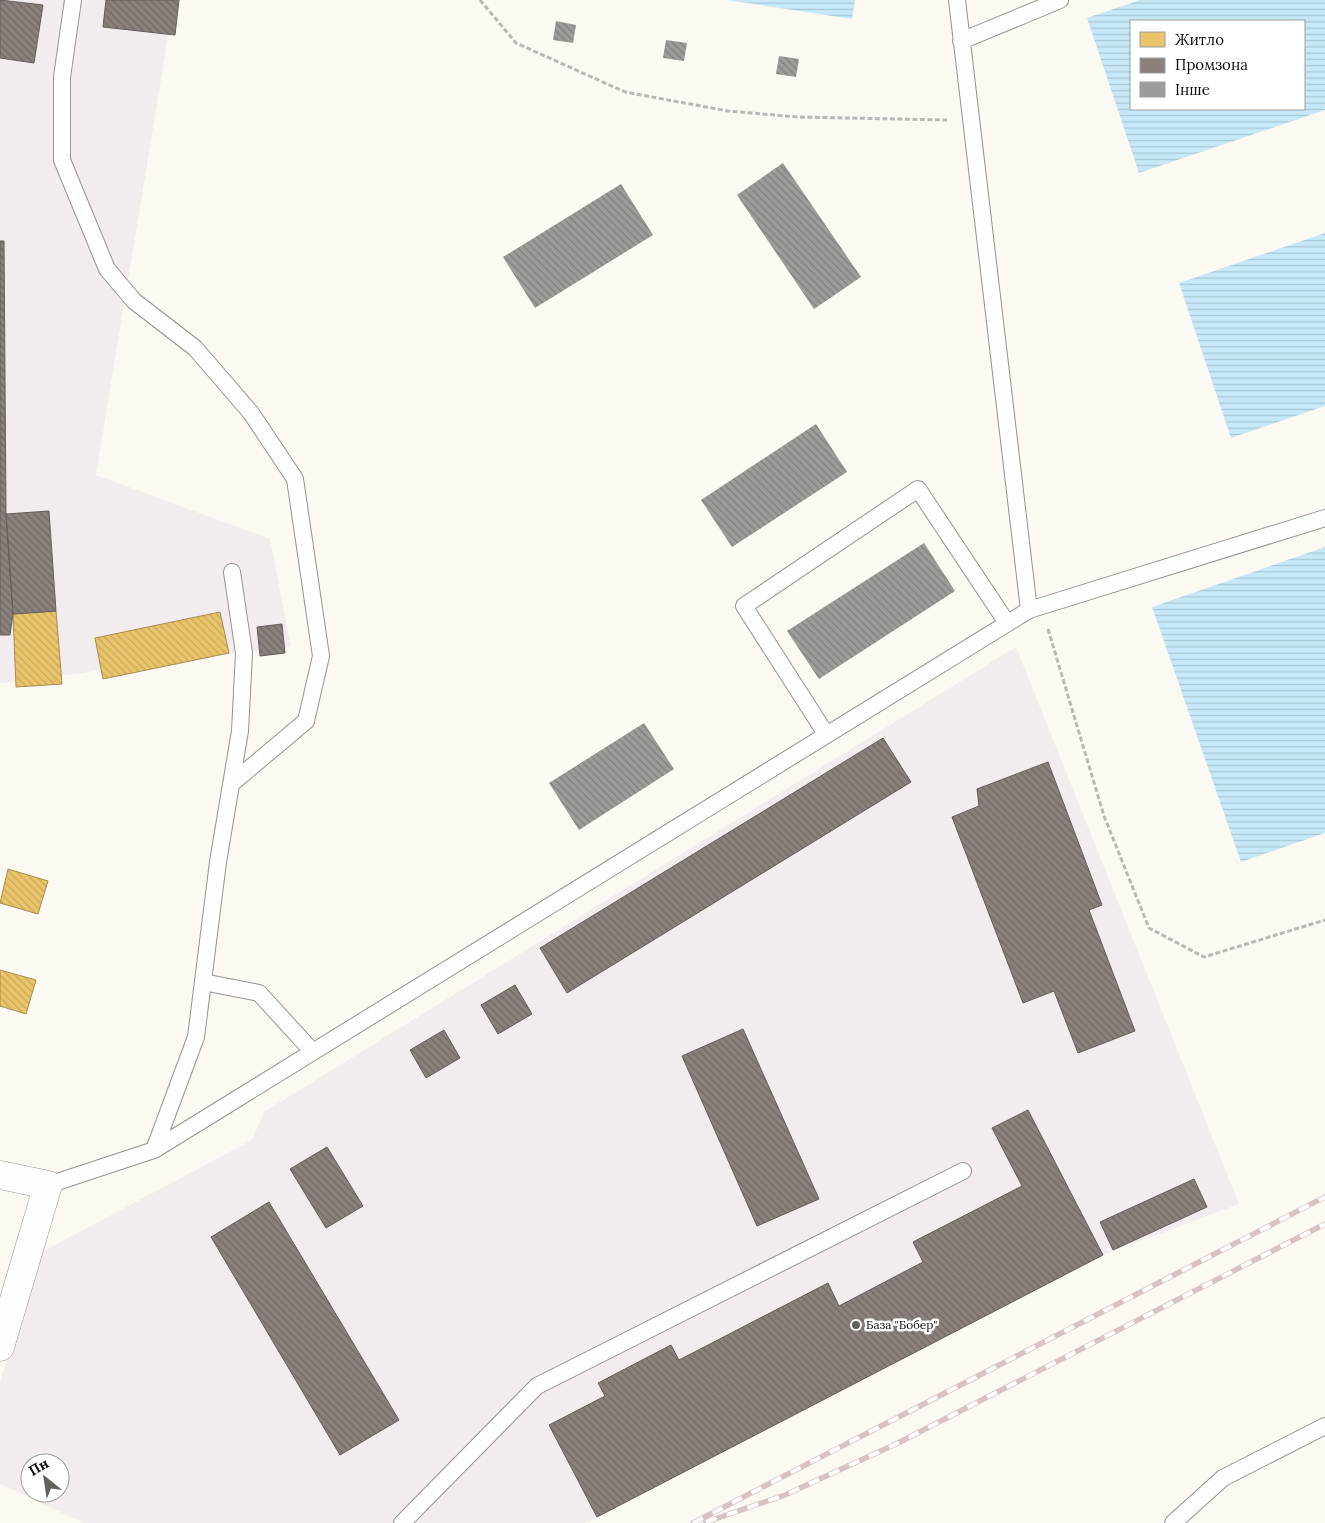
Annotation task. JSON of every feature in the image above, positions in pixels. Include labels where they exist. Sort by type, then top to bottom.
[{"type":"street","points":[[0,1175],[48,1185],[0,1347]]},
{"type":"lane","points":[[73,0],[62,77],[62,160],[108,270],[134,301],[195,348],[251,413],[295,479],[320,656],[306,721],[231,784]]},
{"type":"lane","points":[[957,0],[970,120],[1035,608]]},
{"type":"lane","points":[[961,41],[1060,0]]},
{"type":"lane","points":[[826,734],[744,606],[918,489],[1007,623]]},
{"type":"lane","points":[[48,1185],[154,1150],[826,734],[1007,623],[1035,608],[1325,518]]},
{"type":"lane","points":[[154,1150],[196,1037],[240,731],[244,653],[232,572]]},
{"type":"lane","points":[[203,982],[259,993],[313,1052]]},
{"type":"lane","points":[[402,1523],[537,1386],[963,1171]]},
{"type":"lane","points":[[1173,1523],[1222,1478],[1325,1426]]},
{"type":"path","points":[[480,0],[516,43],[625,92],[728,111],[798,117],[970,120]]},
{"type":"path","points":[[1035,608],[1104,816],[1149,928],[1204,957],[1325,920]]},
{"type":"shaded area","points":[[0,0],[174,0],[96,475],[270,539],[291,647],[0,683]]},
{"type":"shaded area","points":[[1016,647],[1239,1204],[1103,1255],[585,1523],[84,1523],[41,1503],[70,1503],[70,1453],[20,1453],[20,1493],[0,1484],[0,1382],[40,1253],[252,1140],[264,1112]]},
{"type":"water","points":[[727,0],[855,0],[852,19]]},
{"type":"water","points":[[1140,0],[1325,0],[1325,110],[1139,173],[1087,18]]},
{"type":"water","points":[[1325,233],[1325,406],[1231,438],[1179,283]]},
{"type":"water","points":[[1325,547],[1325,833],[1241,862],[1152,607]]},
{"type":"building: Житло","points":[[56,611],[62,684],[16,687],[13,614]]},
{"type":"building: Житло","points":[[220,612],[229,653],[103,679],[95,638]]},
{"type":"building: Житло","points":[[8,869],[48,881],[38,914],[0,903]]},
{"type":"building: Житло","points":[[0,970],[36,980],[26,1014],[0,1006]]},
{"type":"building: Промзона","points":[[0,0],[43,5],[34,63],[0,58]]},
{"type":"building: Промзона","points":[[106,0],[179,0],[175,35],[103,27]]},
{"type":"building: Промзона","points":[[0,241],[4,241],[6,514],[13,614],[10,635],[0,635]]},
{"type":"building: Промзона","points":[[49,511],[56,611],[13,614],[6,514]]},
{"type":"building: Промзона","points":[[282,624],[285,653],[260,656],[257,627]]},
{"type":"building: Промзона","points":[[883,738],[911,782],[567,993],[540,948]]},
{"type":"building: Промзона","points":[[1048,762],[1102,905],[1089,910],[1135,1031],[1078,1053],[1054,991],[1023,1003],[952,817],[979,806],[977,789]]},
{"type":"building: Промзона","points":[[515,985],[532,1014],[498,1034],[481,1005]]},
{"type":"building: Промзона","points":[[743,1029],[819,1199],[757,1226],[682,1056]]},
{"type":"building: Промзона","points":[[444,1030],[460,1058],[426,1078],[410,1050]]},
{"type":"building: Промзона","name":"База \"Бобер\"","points":[[1028,1110],[1103,1255],[597,1517],[549,1425],[605,1396],[598,1383],[671,1345],[679,1360],[828,1283],[839,1306],[923,1262],[913,1242],[1022,1186],[992,1128]]},
{"type":"building: Промзона","points":[[327,1147],[363,1206],[326,1228],[290,1169]]},
{"type":"building: Промзона","points":[[1194,1179],[1207,1207],[1113,1250],[1100,1222]]},
{"type":"building: Промзона","points":[[269,1202],[399,1420],[340,1455],[211,1237]]},
{"type":"building: Інше","points":[[556,21],[576,25],[573,43],[553,40]]},
{"type":"building: Інше","points":[[666,40],[687,43],[684,61],[663,58]]},
{"type":"building: Інше","points":[[779,56],[799,59],[796,77],[776,74]]},
{"type":"building: Інше","points":[[783,163],[861,277],[814,309],[737,195]]},
{"type":"building: Інше","points":[[621,184],[653,235],[535,308],[503,257]]},
{"type":"building: Інше","points":[[816,424],[847,472],[732,547],[701,500]]},
{"type":"building: Інше","points":[[924,543],[955,591],[819,679],[787,631]]},
{"type":"building: Інше","points":[[644,723],[674,769],[579,830],[549,783]]},
{"type":"railway","points":[[693,1523],[1325,1197]]},
{"type":"railway","points":[[706,1522],[785,1495],[898,1443],[1325,1224]]},
{"type":"place","name":"База \"Бобер\"","points":[[856,1325]]}]
